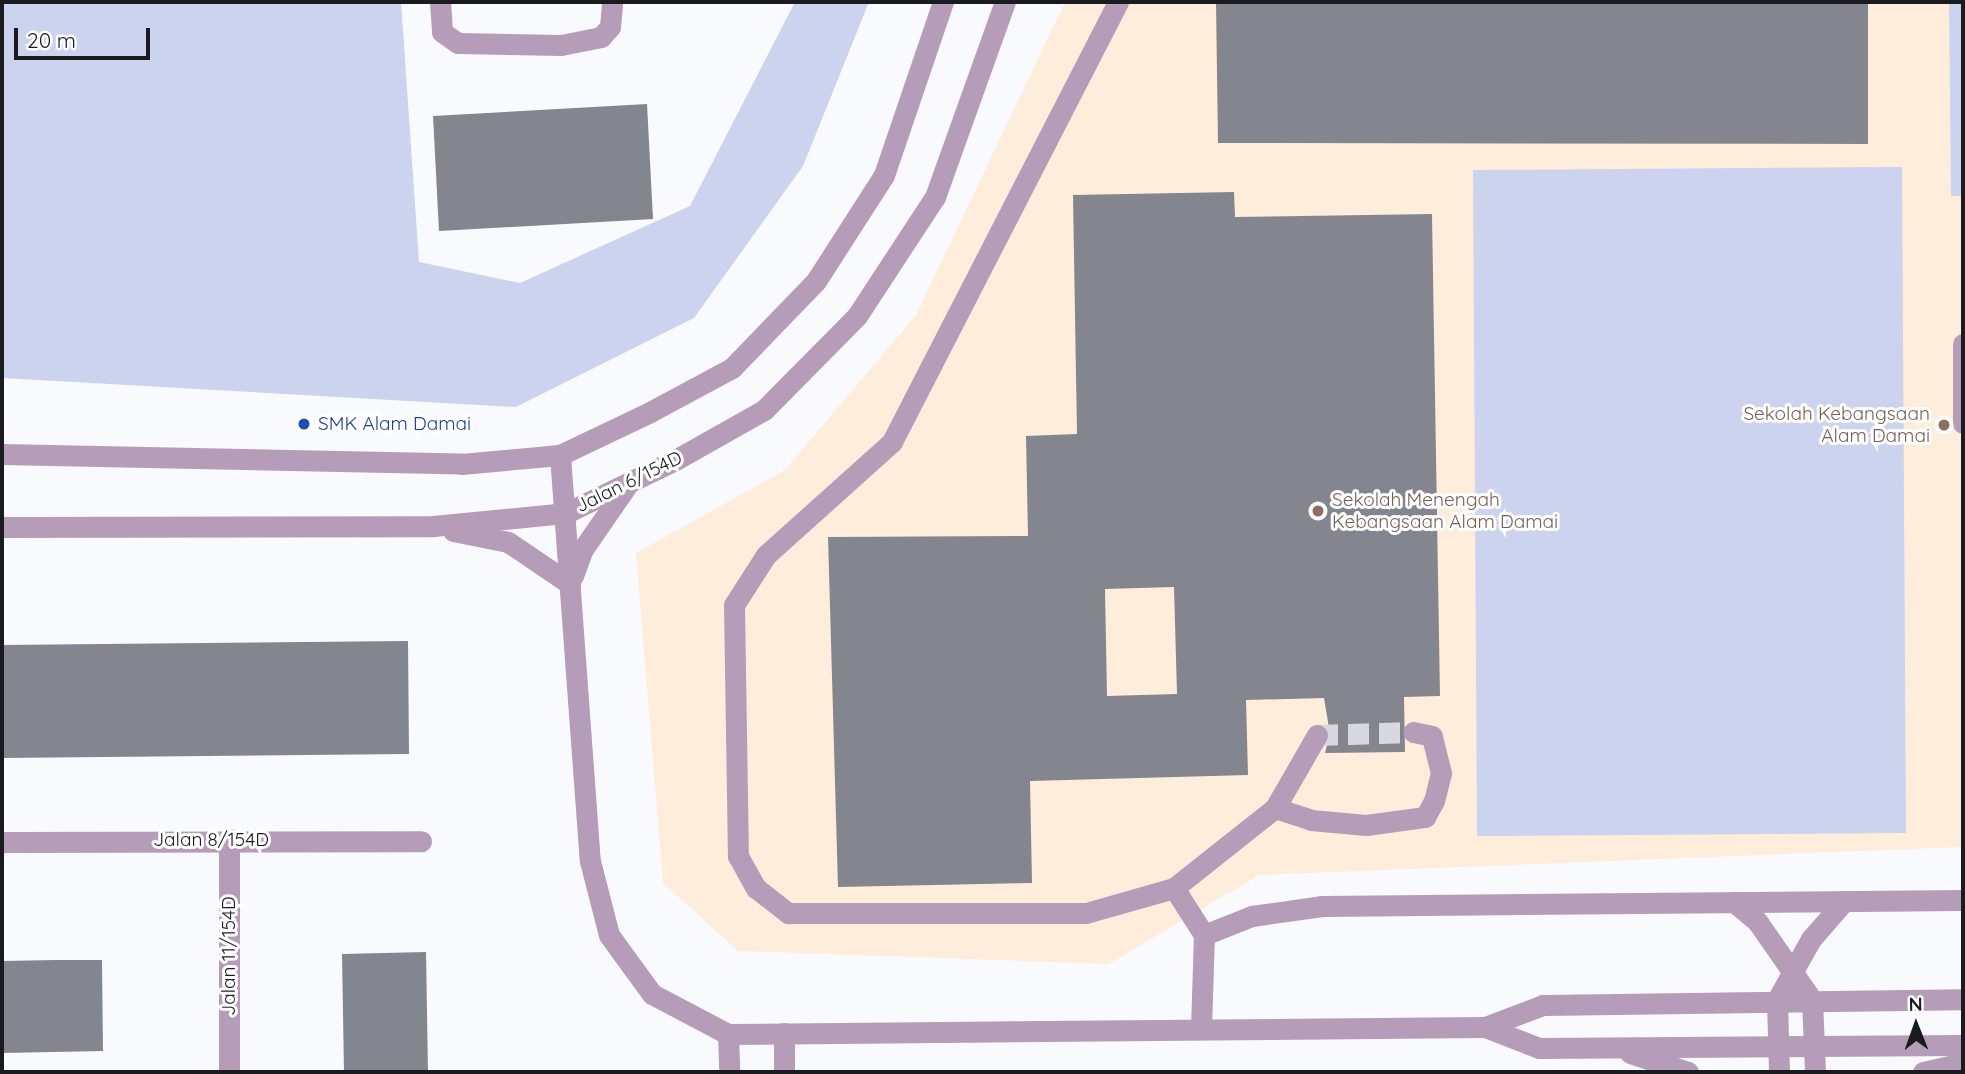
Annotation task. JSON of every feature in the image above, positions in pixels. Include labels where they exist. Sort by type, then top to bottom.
[{"type":"street","points":[[440,2],[442,32],[458,43],[561,45],[601,37],[610,27],[612,2]]},
{"type":"street","points":[[2,454],[461,464],[560,454],[732,368],[816,281],[884,175],[943,2]]},
{"type":"street","name":"Jalan 6/154D","points":[[2,527],[433,526],[566,513],[630,483],[764,410],[857,316],[935,197],[1005,2]]},
{"type":"street","points":[[1118,2],[892,442],[766,555],[734,605],[738,856],[756,888],[788,913],[1086,913],[1174,888],[1275,808],[1317,735]]},
{"type":"street","points":[[1963,344],[1963,423]]},
{"type":"street","points":[[560,454],[590,861],[609,935],[652,994],[728,1034],[1485,1027],[1543,1004],[1963,999]]},
{"type":"street","points":[[570,584],[583,550],[630,483]]},
{"type":"street","points":[[433,526],[508,542],[570,584]]},
{"type":"street","points":[[1275,808],[1311,820],[1366,825],[1425,817],[1441,773],[1432,736],[1413,732]]},
{"type":"street","name":"Jalan 8/154D","points":[[2,842],[229,839],[421,841]]},
{"type":"street","name":"Jalan 11/154D","points":[[229,839],[229,1072]]},
{"type":"street","points":[[1174,888],[1204,935],[1201,1029]]},
{"type":"street","points":[[1204,935],[1252,916],[1322,906],[1963,900]]},
{"type":"street","points":[[1779,1072],[1777,1000],[1793,971],[1843,901]]},
{"type":"street","points":[[1734,902],[1757,921],[1812,1000],[1815,1072]]},
{"type":"street","points":[[1485,1027],[1539,1048],[1963,1045]]},
{"type":"street","points":[[784,1033],[784,1072]]},
{"type":"street","points":[[728,1034],[729,1072]]},
{"type":"street","points":[[1614,1048],[1688,1072]]},
{"type":"street","points":[[1923,1072],[1963,1062]]},
{"type":"shaded area","points":[[2,2],[401,2],[419,262],[520,283],[690,206],[795,2],[869,2],[803,166],[694,318],[516,407],[2,378]]},
{"type":"shaded area","name":"Sekolah Menengah Kebangsaan Alam Damai","points":[[1065,2],[1963,2],[1963,847],[1259,875],[1109,964],[738,951],[663,883],[636,553],[785,470],[916,315]]},
{"type":"shaded area","points":[[1949,2],[1963,2],[1963,196],[1951,196]]},
{"type":"shaded area","points":[[1902,167],[1906,833],[1477,836],[1473,170]]},
{"type":"building","points":[[1216,2],[1868,2],[1868,144],[1218,143]]},
{"type":"building","points":[[647,104],[653,219],[439,231],[433,116]]},
{"type":"building","points":[[1234,192],[1235,217],[1432,214],[1440,696],[1404,697],[1405,752],[1325,753],[1330,734],[1324,698],[1246,700],[1248,775],[1030,781],[1032,883],[838,887],[828,537],[1028,536],[1026,436],[1077,434],[1073,195]],"holes":[[[1174,587],[1177,694],[1107,696],[1105,589]]]},
{"type":"building","points":[[408,641],[409,754],[2,758],[2,645]]},
{"type":"building","points":[[426,952],[428,1072],[344,1072],[342,954]]},
{"type":"building","points":[[102,960],[103,1051],[2,1053],[2,961]]},
{"type":"tunnel","points":[[1317,735],[1413,732]]},
{"type":"place","name":"SMK Alam Damai","points":[[304,424]]},
{"type":"place","name":"Sekolah Kebangsaan Alam Damai","points":[[1944,425]]},
{"type":"place","name":"Sekolah Menengah Kebangsaan Alam Damai","points":[[1318,511]]}]
